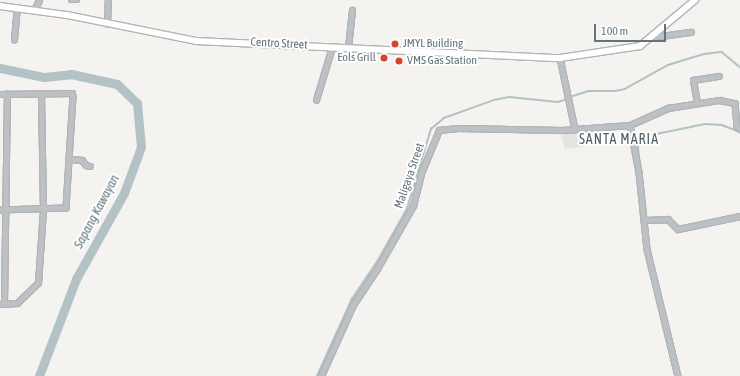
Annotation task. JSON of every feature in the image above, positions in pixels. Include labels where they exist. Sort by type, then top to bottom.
[{"type":"street","points":[[34,0],[35,8]]},
{"type":"street","points":[[35,8],[39,0]]},
{"type":"street","points":[[71,0],[77,0]]},
{"type":"street","points":[[107,24],[108,0]]},
{"type":"street","name":"Centro Street","points":[[0,6],[35,8],[107,24],[196,41],[560,58],[636,48],[654,37],[695,0]]},
{"type":"street","points":[[14,40],[17,8]]},
{"type":"street","points":[[348,48],[352,10]]},
{"type":"street","points":[[654,37],[691,32]]},
{"type":"street","points":[[316,100],[332,47]]},
{"type":"street","points":[[560,58],[575,129]]},
{"type":"street","points":[[697,103],[693,80],[719,76]]},
{"type":"street","points":[[0,94],[72,93],[70,159],[66,206],[64,210],[0,210]]},
{"type":"street","points":[[7,94],[7,210],[2,304],[17,303],[37,286],[43,210],[41,94]]},
{"type":"street","name":"Maligaya Street","points":[[321,376],[353,305],[379,266],[413,206],[420,177],[436,132],[458,128],[575,129],[630,125],[664,110],[719,100],[735,103],[737,126],[740,129]]},
{"type":"street","points":[[630,125],[651,271],[678,376]]},
{"type":"street","points":[[70,159],[82,160],[86,166],[90,166]]},
{"type":"street","points":[[644,220],[668,219],[678,229],[740,216]]},
{"type":"shaded area","points":[[588,130],[589,146],[565,149],[560,131]]},
{"type":"waterway","points":[[570,97],[588,91],[615,91],[625,89],[668,65],[705,54],[722,52],[740,67]]},
{"type":"waterway","name":"Sapang Kawayan","points":[[0,68],[44,77],[71,74],[117,84],[137,103],[141,147],[124,193],[76,279],[39,376]]},
{"type":"waterway","points":[[317,376],[352,299],[377,262],[407,209],[431,129],[444,118],[494,100],[509,97],[558,102],[567,99]]},
{"type":"waterway","points":[[640,167],[637,138],[705,124],[722,125],[740,132]]},
{"type":"waterway","points":[[645,209],[646,219]]},
{"type":"waterway","points":[[668,325],[675,352]]},
{"type":"waterway","points":[[675,355],[679,373]]},
{"type":"place","name":"JMYL Building","points":[[395,44]]},
{"type":"place","name":"Eols Grill","points":[[384,58]]},
{"type":"place","name":"VMS Gas Station","points":[[399,61]]},
{"type":"district","name":"SANTA MARIA","points":[[619,139]]}]
